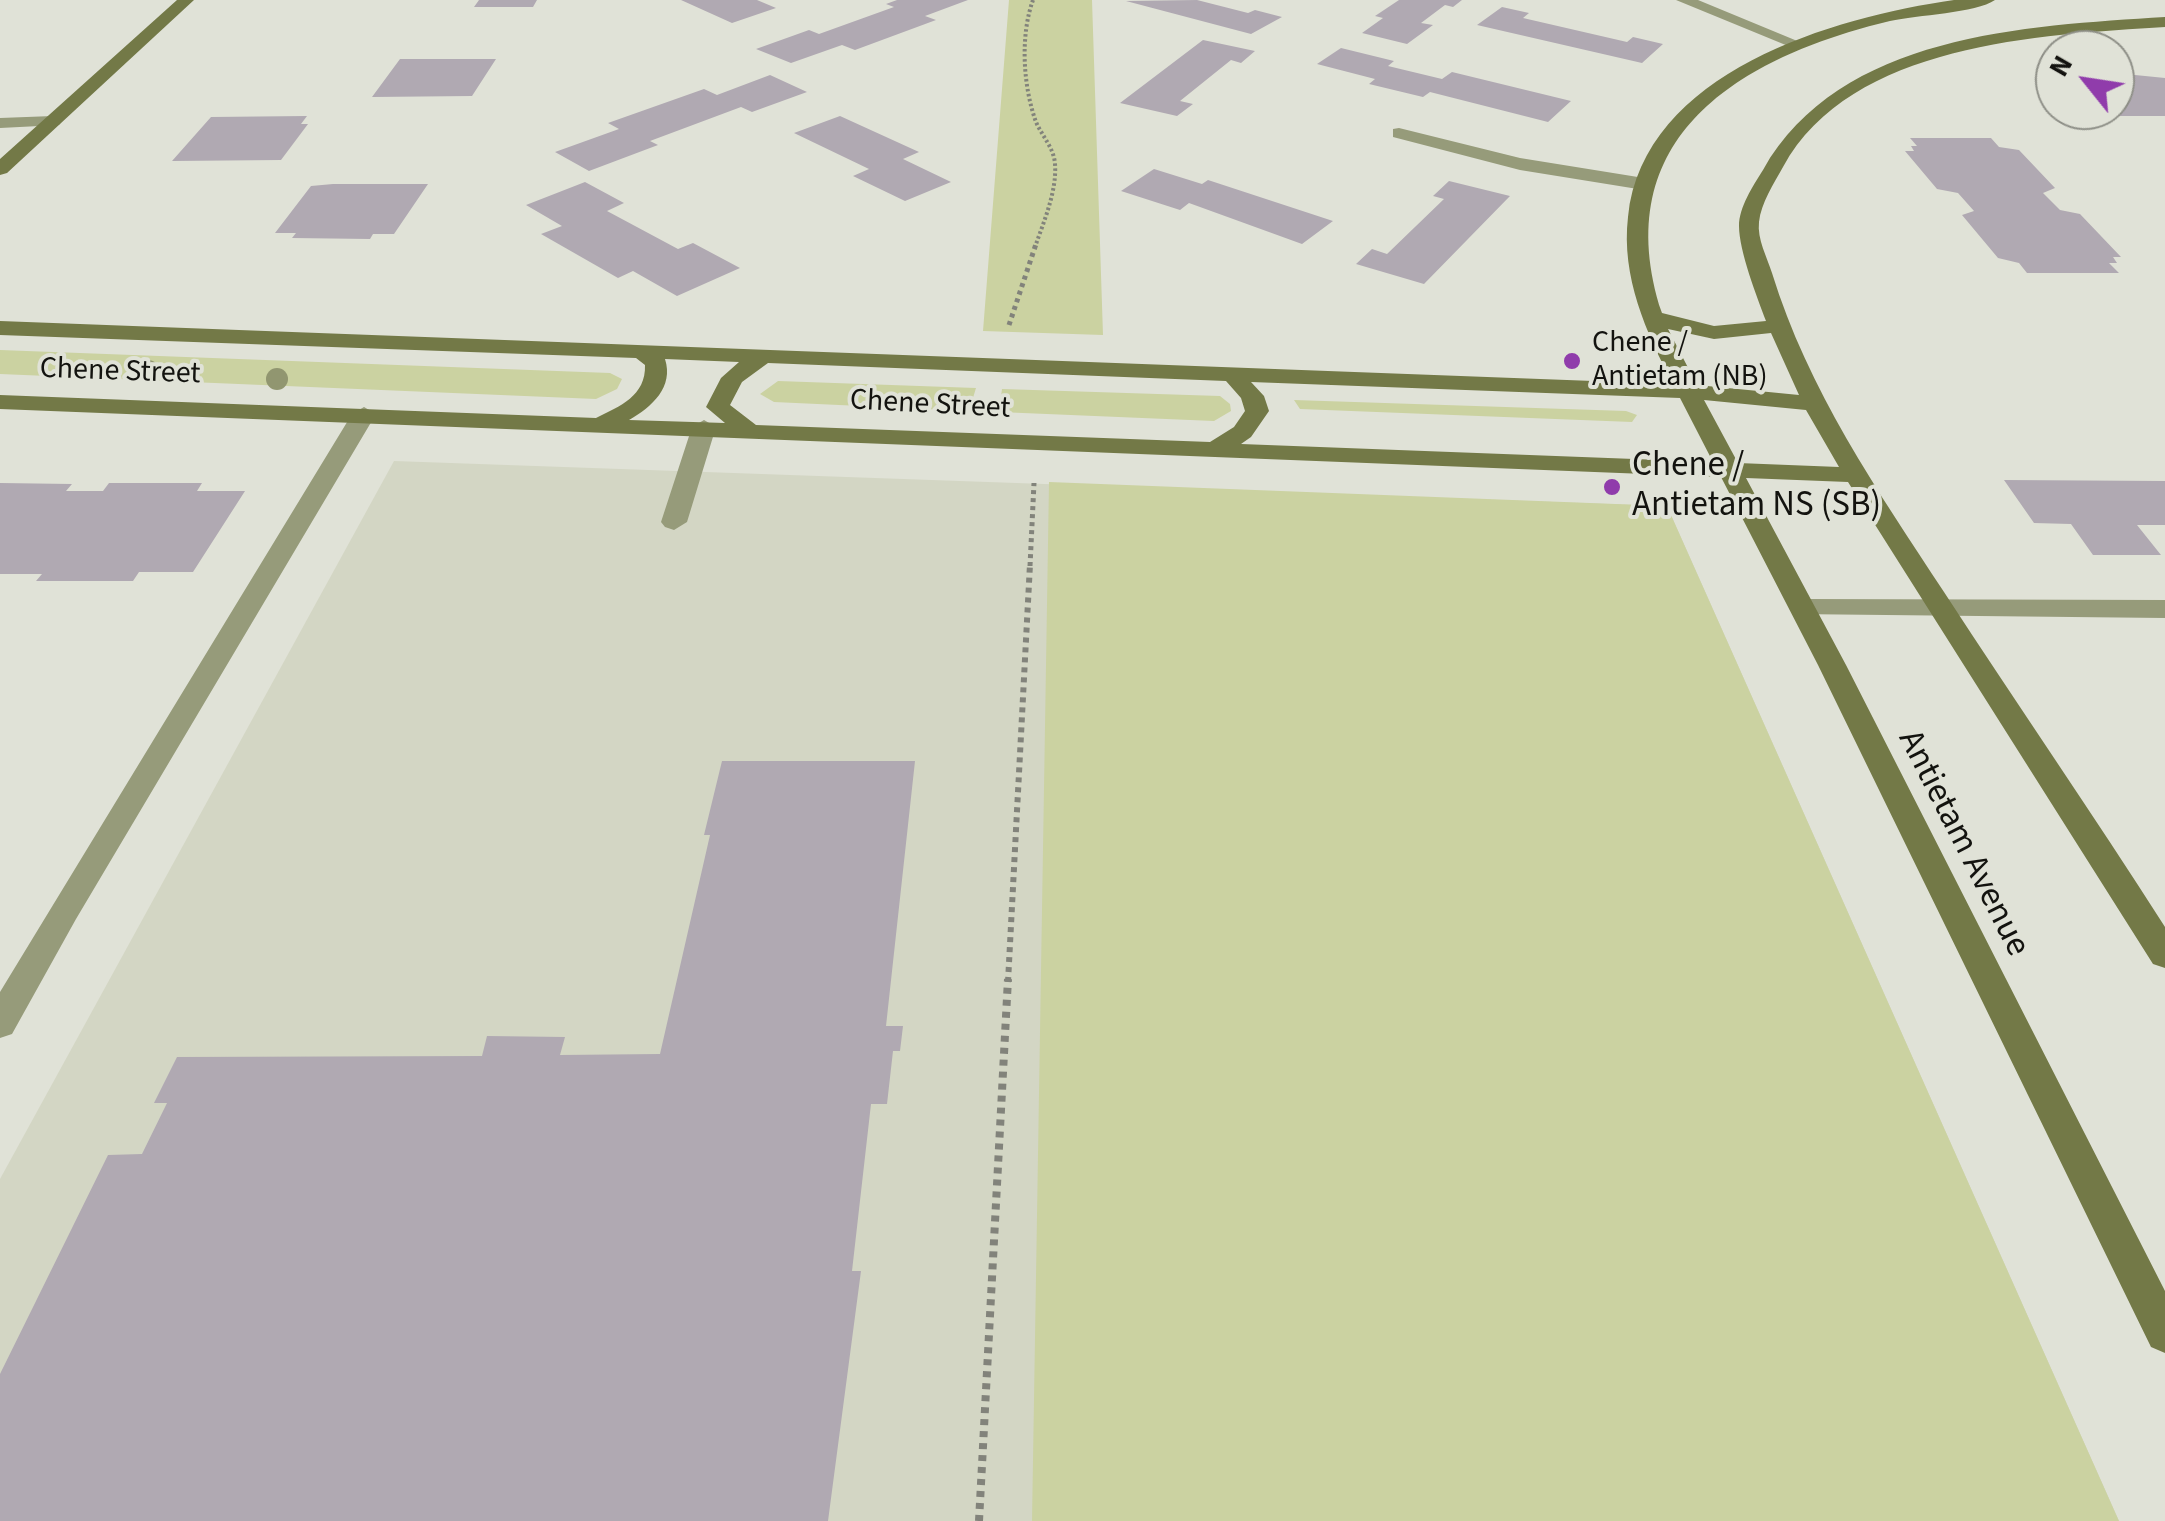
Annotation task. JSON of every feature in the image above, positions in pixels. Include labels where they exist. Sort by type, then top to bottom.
[{"type":"street","points":[[0,169],[186,0]]},
{"type":"street","points":[[1684,0],[1799,44]]},
{"type":"street","points":[[1688,391],[1652,316],[1640,274],[1636,232],[1644,184],[1659,151],[1682,119],[1716,90],[1799,44],[1908,13],[1987,0]]},
{"type":"street","points":[[2165,22],[2088,26],[1992,39],[1880,74],[1818,108],[1773,158],[1749,224],[1777,325],[1814,404],[2165,955]]},
{"type":"street","points":[[0,122],[53,121]]},
{"type":"street","points":[[1399,133],[1520,164],[1644,184]]},
{"type":"street","points":[[1652,316],[1686,330],[1728,335],[1777,325]]},
{"type":"street","name":"Chene Street","points":[[2,329],[1688,391],[1814,404]]},
{"type":"street","points":[[602,424],[632,410],[652,391],[658,374],[656,363],[644,354]]},
{"type":"street","points":[[747,429],[718,407],[722,390],[735,374],[764,356]]},
{"type":"street","points":[[1213,451],[1243,432],[1257,411],[1252,396],[1234,376]]},
{"type":"street","name":"Antietam Avenue","points":[[1688,391],[1725,469],[1803,608],[2165,1334]]},
{"type":"street","name":"Chene Street","points":[[0,402],[1856,475]]},
{"type":"street","points":[[0,1024],[64,910],[364,414]]},
{"type":"street","points":[[674,522],[704,428]]},
{"type":"street","points":[[1803,608],[2165,609]]},
{"type":"path","points":[[1006,335],[1051,193],[1055,163],[1036,120],[1027,64],[1026,14],[1033,0]]},
{"type":"path","points":[[979,1521],[1035,476]]},
{"type":"shaded area","points":[[394,461],[1667,506],[2119,1521],[0,1521],[0,1179]]},
{"type":"green space","points":[[1009,0],[1092,0],[1103,335],[983,331]]},
{"type":"green space","points":[[0,350],[610,373],[622,379],[617,389],[596,399],[0,374]]},
{"type":"green space","points":[[778,381],[976,388],[969,411],[774,402],[760,394]]},
{"type":"green space","points":[[1002,389],[1220,396],[1230,404],[1231,411],[1214,421],[999,412]]},
{"type":"green space","points":[[1294,400],[1626,411],[1637,415],[1632,422],[1300,409]]},
{"type":"green space","points":[[1049,482],[1667,506],[2119,1521],[1032,1521]]},
{"type":"building","points":[[479,0],[537,0],[533,7],[474,7]]},
{"type":"building","points":[[681,0],[757,0],[776,8],[732,23]]},
{"type":"building","points":[[897,0],[968,0],[925,16],[936,20],[855,50],[842,45],[791,63],[756,49],[809,30],[819,34],[894,7],[886,4]]},
{"type":"building","points":[[1197,0],[1282,17],[1251,34],[1126,1]]},
{"type":"building","points":[[1399,0],[1462,0],[1453,7],[1445,5],[1421,23],[1433,25],[1407,44],[1362,33],[1383,18],[1375,16]]},
{"type":"building","points":[[1502,7],[1529,13],[1523,18],[1627,42],[1633,37],[1663,44],[1642,63],[1477,25]]},
{"type":"building","points":[[1203,40],[1255,51],[1241,63],[1231,60],[1180,101],[1193,104],[1177,116],[1120,103]]},
{"type":"building","points":[[1341,48],[1394,61],[1388,66],[1442,79],[1452,72],[1571,101],[1548,122],[1430,92],[1423,97],[1369,84],[1375,79],[1317,64]]},
{"type":"building","points":[[400,59],[496,59],[472,96],[372,97]]},
{"type":"building","points":[[770,75],[807,92],[752,112],[741,107],[650,141],[658,145],[589,171],[555,152],[619,129],[608,123],[704,89],[717,95]]},
{"type":"building","points":[[2135,75],[2165,78],[2165,116],[2135,116]]},
{"type":"building","points":[[307,116],[301,124],[308,124],[281,160],[172,161],[211,117]]},
{"type":"building","points":[[840,116],[919,152],[903,159],[951,182],[905,201],[853,176],[869,169],[794,133]]},
{"type":"building","points":[[1910,138],[1991,138],[1999,147],[2019,150],[2055,188],[2043,193],[2060,210],[2080,214],[2121,257],[2113,257],[2117,263],[2109,263],[2119,273],[2027,273],[2019,263],[1998,258],[1962,215],[1974,211],[1958,193],[1937,189],[1905,151],[1914,151],[1911,146],[1917,146]]},
{"type":"building","points":[[1154,169],[1202,184],[1208,180],[1333,221],[1302,244],[1189,203],[1180,210],[1121,191]]},
{"type":"building","points":[[1449,181],[1510,196],[1424,284],[1356,264],[1372,249],[1387,254],[1444,199],[1433,196]]},
{"type":"building","points":[[585,182],[624,203],[607,211],[678,249],[693,243],[740,268],[677,296],[633,271],[618,278],[541,234],[562,226],[526,205]]},
{"type":"building","points":[[428,184],[394,234],[373,234],[370,239],[292,238],[296,233],[275,233],[311,186]]},
{"type":"building","points":[[2004,480],[2165,481],[2165,525],[2137,525],[2161,555],[2093,555],[2071,524],[2034,523]]},
{"type":"building","points":[[0,483],[72,484],[66,491],[103,491],[109,483],[202,483],[197,491],[245,491],[193,572],[139,572],[133,581],[36,581],[42,574],[0,574]]},
{"type":"building","points":[[722,761],[915,761],[886,1026],[903,1026],[900,1051],[893,1051],[887,1104],[871,1104],[852,1271],[861,1271],[828,1521],[0,1521],[0,1374],[108,1155],[142,1154],[167,1103],[154,1103],[177,1057],[482,1056],[487,1036],[565,1037],[560,1055],[660,1054],[710,835],[704,835]]},
{"type":"place","name":"Chene / Antietam (NB)","points":[[1572,361]]},
{"type":"place","name":"Chene / Antietam NS (SB)","points":[[1612,487]]}]
